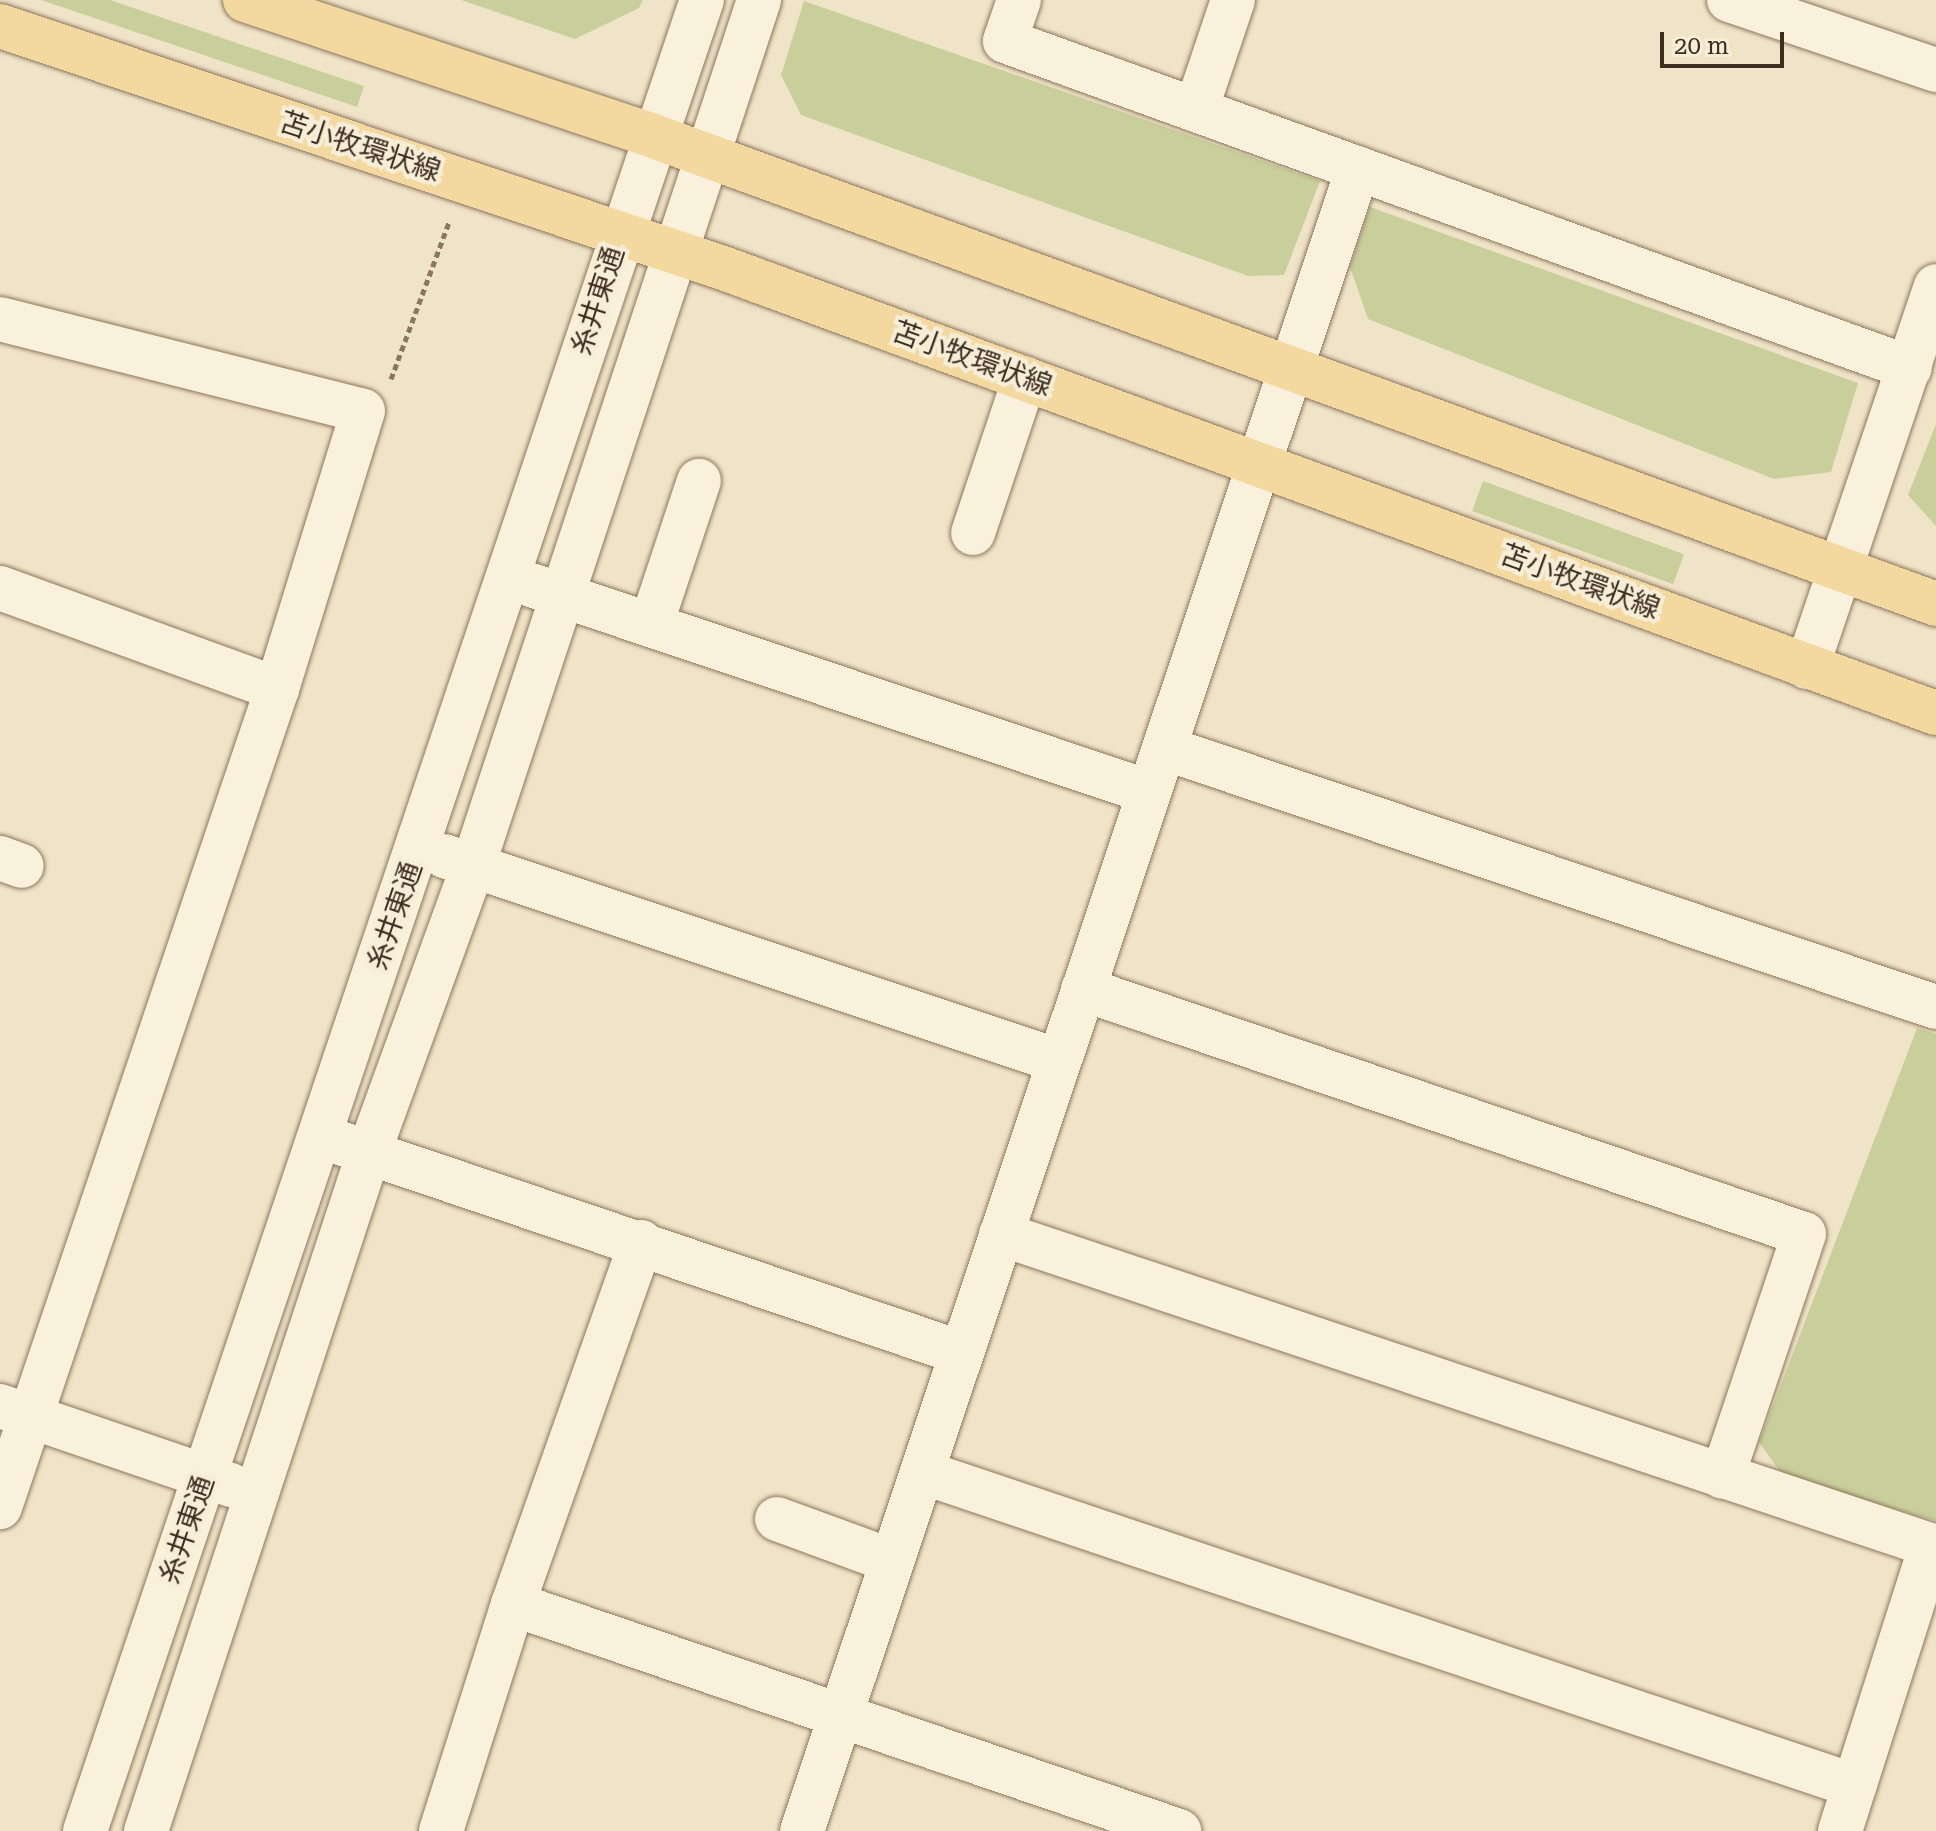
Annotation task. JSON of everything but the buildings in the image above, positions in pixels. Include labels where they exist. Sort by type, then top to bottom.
[{"type":"main road","points":[[245,0],[656,137],[1936,604]]},
{"type":"main road","name":"苫小牧環状線","points":[[0,26],[621,232],[1936,713]]},
{"type":"street","name":"糸井東通","points":[[85,1831],[419,848],[621,232],[702,0]]},
{"type":"street","name":"糸井東通","points":[[146,1831],[369,1152],[473,866],[559,594],[759,0]]},
{"type":"street","points":[[1019,0],[1005,41],[1910,368]]},
{"type":"street","points":[[1196,110],[1233,0]]},
{"type":"street","points":[[1729,0],[1936,70]]},
{"type":"street","points":[[802,1831],[1358,168]]},
{"type":"street","points":[[1807,667],[1936,288]]},
{"type":"street","points":[[0,1507],[16,1411],[277,689],[363,411],[3,330]]},
{"type":"street","points":[[973,533],[1025,378]]},
{"type":"street","points":[[651,625],[699,481]]},
{"type":"street","points":[[506,577],[1149,792]]},
{"type":"street","points":[[0,588],[277,689]]},
{"type":"street","points":[[1164,748],[1936,1007]]},
{"type":"street","points":[[419,848],[1059,1061]]},
{"type":"street","points":[[1083,989],[1804,1234],[1722,1477]]},
{"type":"street","points":[[319,1136],[641,1242],[962,1353]]},
{"type":"street","points":[[1001,1234],[1933,1546],[1840,1831]]},
{"type":"street","points":[[441,1831],[513,1604],[641,1242]]},
{"type":"street","points":[[16,1411],[256,1494]]},
{"type":"street","points":[[922,1472],[1855,1786]]},
{"type":"street","points":[[777,1519],[892,1561]]},
{"type":"street","points":[[513,1604],[1179,1831]]},
{"type":"path","points":[[363,411],[386,391],[449,222]]},
{"type":"green space","points":[[41,0],[110,0],[364,86],[357,107]]},
{"type":"green space","points":[[461,0],[643,0],[639,8],[575,39]]},
{"type":"green space","points":[[804,1],[1320,181],[1284,275],[1248,276],[801,115],[781,75]]},
{"type":"green space","points":[[1370,207],[1858,383],[1831,472],[1774,479],[1368,319],[1350,267]]},
{"type":"green space","points":[[1936,424],[1936,526],[1908,495]]},
{"type":"green space","points":[[1483,481],[1684,554],[1673,584],[1472,511]]},
{"type":"green space","points":[[1917,1028],[1936,1034],[1936,1521],[1783,1476],[1759,1442]]}]
